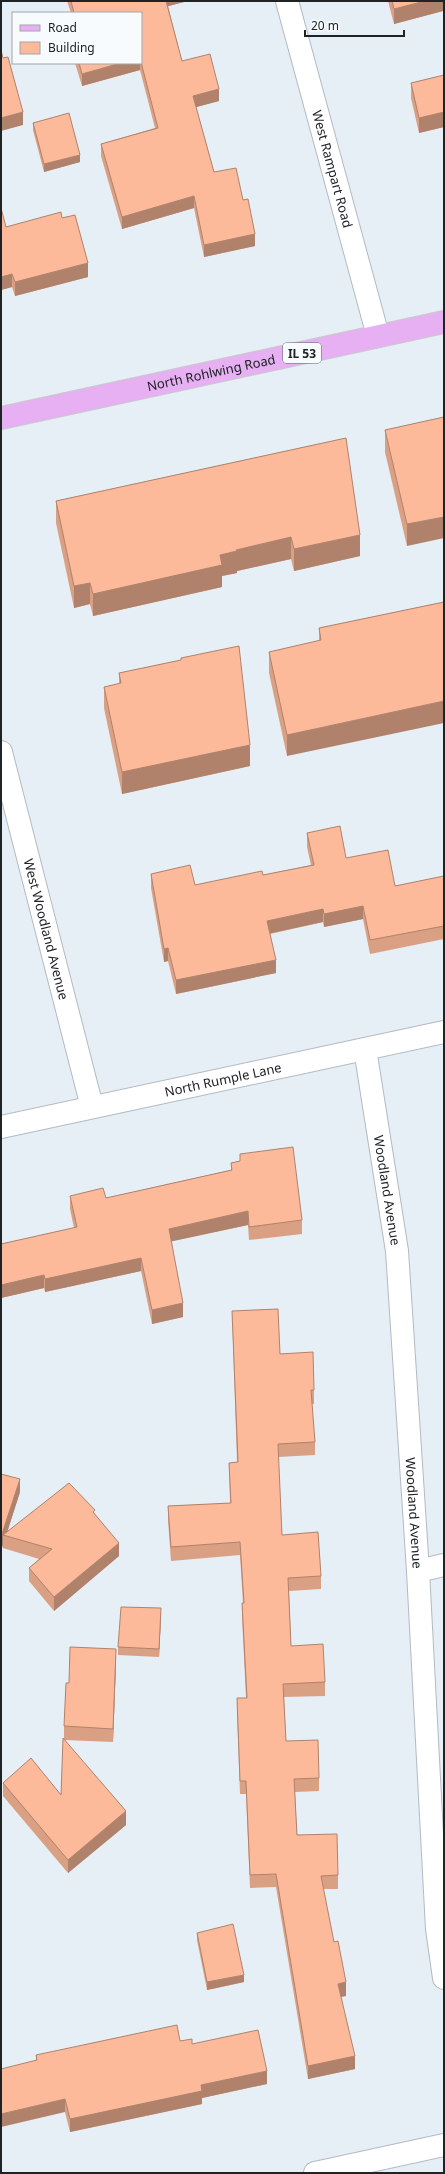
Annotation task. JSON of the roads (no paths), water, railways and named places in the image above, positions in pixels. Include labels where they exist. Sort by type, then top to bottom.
[{"type":"main road","name":"North Rohlwing Road","points":[[1,418],[444,322]]},
{"type":"street","name":"West Rampart Road","points":[[287,1],[378,336]]},
{"type":"street","name":"West Woodland Avenue","points":[[1,752],[92,1107]]},
{"type":"street","name":"North Rumple Lane","points":[[1,1127],[444,1032]]},
{"type":"street","name":"Woodland Avenue","points":[[365,1049],[397,1251],[418,1571],[437,1929],[444,1978]]},
{"type":"street","points":[[418,1571],[444,1565]]},
{"type":"street","points":[[315,2173],[444,2145]]}]
